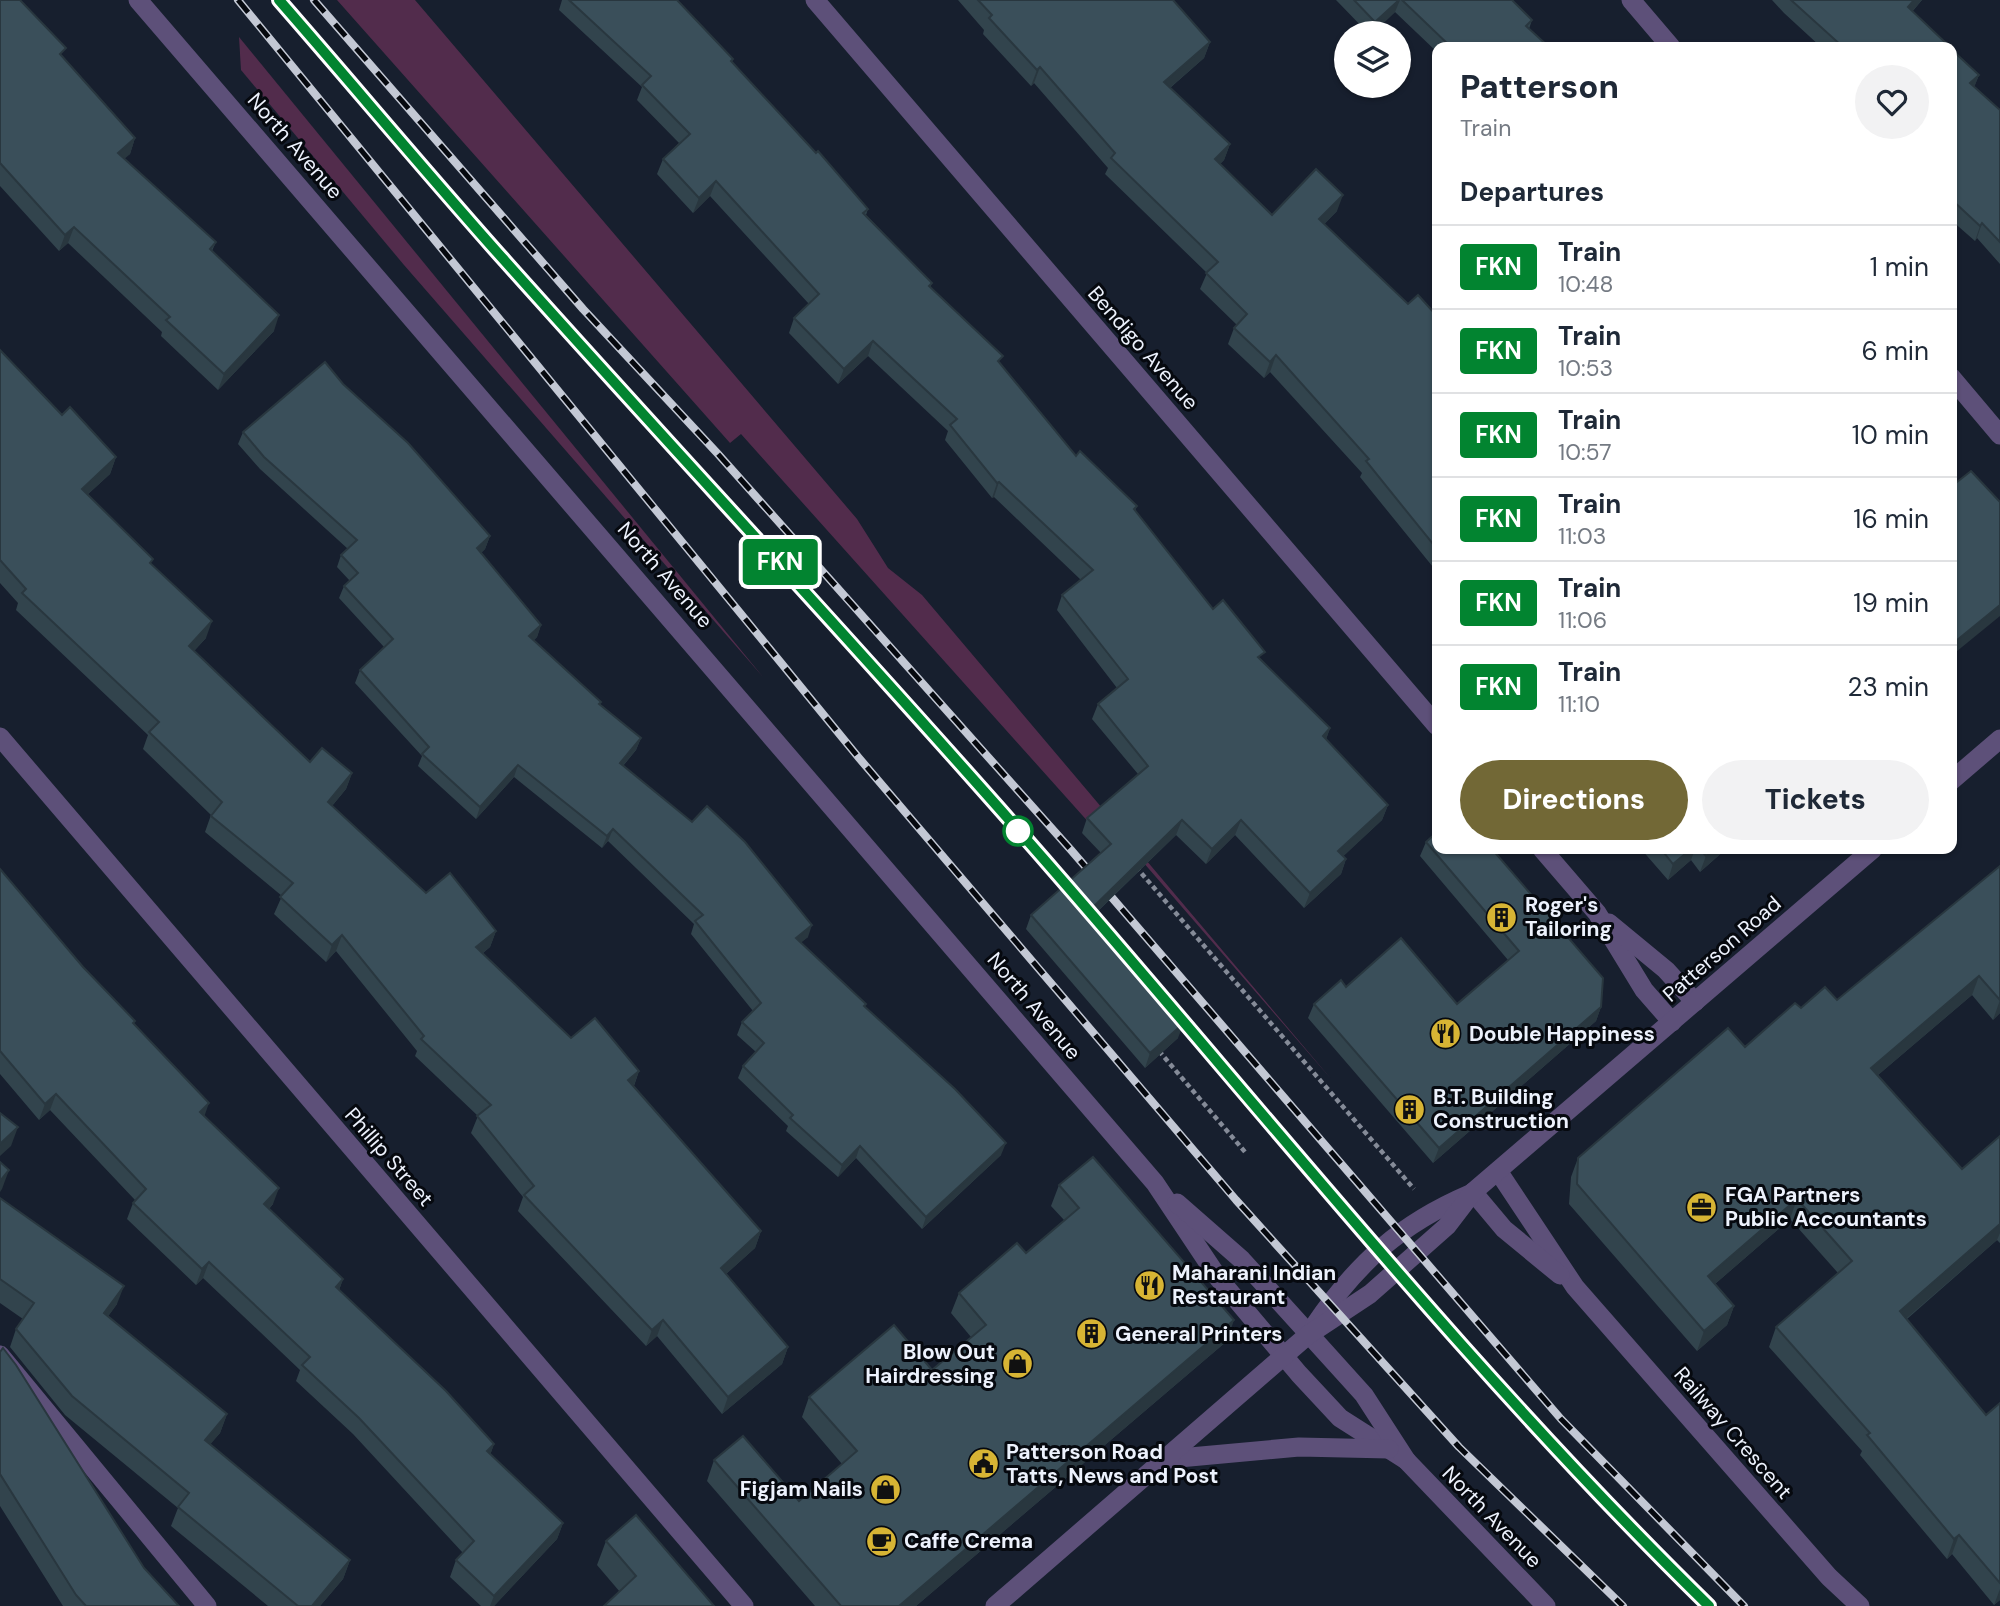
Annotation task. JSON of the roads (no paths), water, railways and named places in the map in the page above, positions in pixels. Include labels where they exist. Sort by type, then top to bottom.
[{"type":"street","name":"North Avenue","points":[[138,0],[1155,1183],[1219,1279],[1284,1358],[1340,1418],[1406,1460]]},
{"type":"street","name":"Bendigo Avenue","points":[[816,0],[1432,720]]},
{"type":"street","points":[[1631,0],[1667,42]]},
{"type":"street","points":[[1957,384],[2000,435]]},
{"type":"street","name":"Phillip Street","points":[[0,737],[744,1606]]},
{"type":"street","points":[[1957,776],[2000,739]]},
{"type":"street","points":[[1546,854],[1597,913],[1644,989],[1672,1022]]},
{"type":"street","name":"Patterson Road","points":[[995,1606],[1168,1459],[1308,1335],[1370,1294],[1447,1226],[1473,1192],[1867,854]]},
{"type":"street","points":[[1597,913],[1666,970],[1695,1002]]},
{"type":"street","name":"Railway Crescent","points":[[1498,1171],[1575,1287],[1829,1577],[1860,1606]]},
{"type":"street","name":"North Avenue","points":[[1155,1183],[1242,1260],[1364,1395],[1406,1460],[1546,1606]]},
{"type":"street","name":"Patterson Road","points":[[1308,1335],[1340,1288],[1363,1263],[1407,1225],[1473,1192]]},
{"type":"street","name":"Railway Crescent","points":[[1473,1192],[1504,1229],[1575,1287]]},
{"type":"street","points":[[0,1355],[207,1606]]},
{"type":"street","points":[[1168,1459],[1299,1447],[1389,1449]]},
{"type":"railway","points":[[238,0],[859,758],[1236,1200],[1459,1447],[1623,1606]]},
{"type":"railway","points":[[279,0],[505,261],[987,795],[1455,1338],[1622,1519],[1709,1606]]},
{"type":"railway","points":[[314,0],[583,309],[718,454],[1071,850],[1561,1419],[1744,1606]]},
{"type":"train","name":"FKN","points":[[279,0],[504,260],[745,523],[1051,867],[1428,1308],[1536,1430],[1709,1606]]},
{"type":"place","name":"Roger's Tailoring","points":[[1502,917]]},
{"type":"place","name":"Double Happiness","points":[[1446,1034]]},
{"type":"place","name":"B.T. Building Construction","points":[[1410,1109]]},
{"type":"place","name":"FGA Partners Public Accountants","points":[[1702,1207]]},
{"type":"place","name":"Maharani Indian Restaurant","points":[[1149,1285]]},
{"type":"place","name":"General Printers","points":[[1092,1334]]},
{"type":"place","name":"Blow Out Hairdressing","points":[[1018,1364]]},
{"type":"place","name":"Patterson Road Tatts, News and Post","points":[[983,1464]]},
{"type":"place","name":"Figjam Nails","points":[[886,1489]]},
{"type":"place","name":"Caffe Crema","points":[[881,1541]]}]
